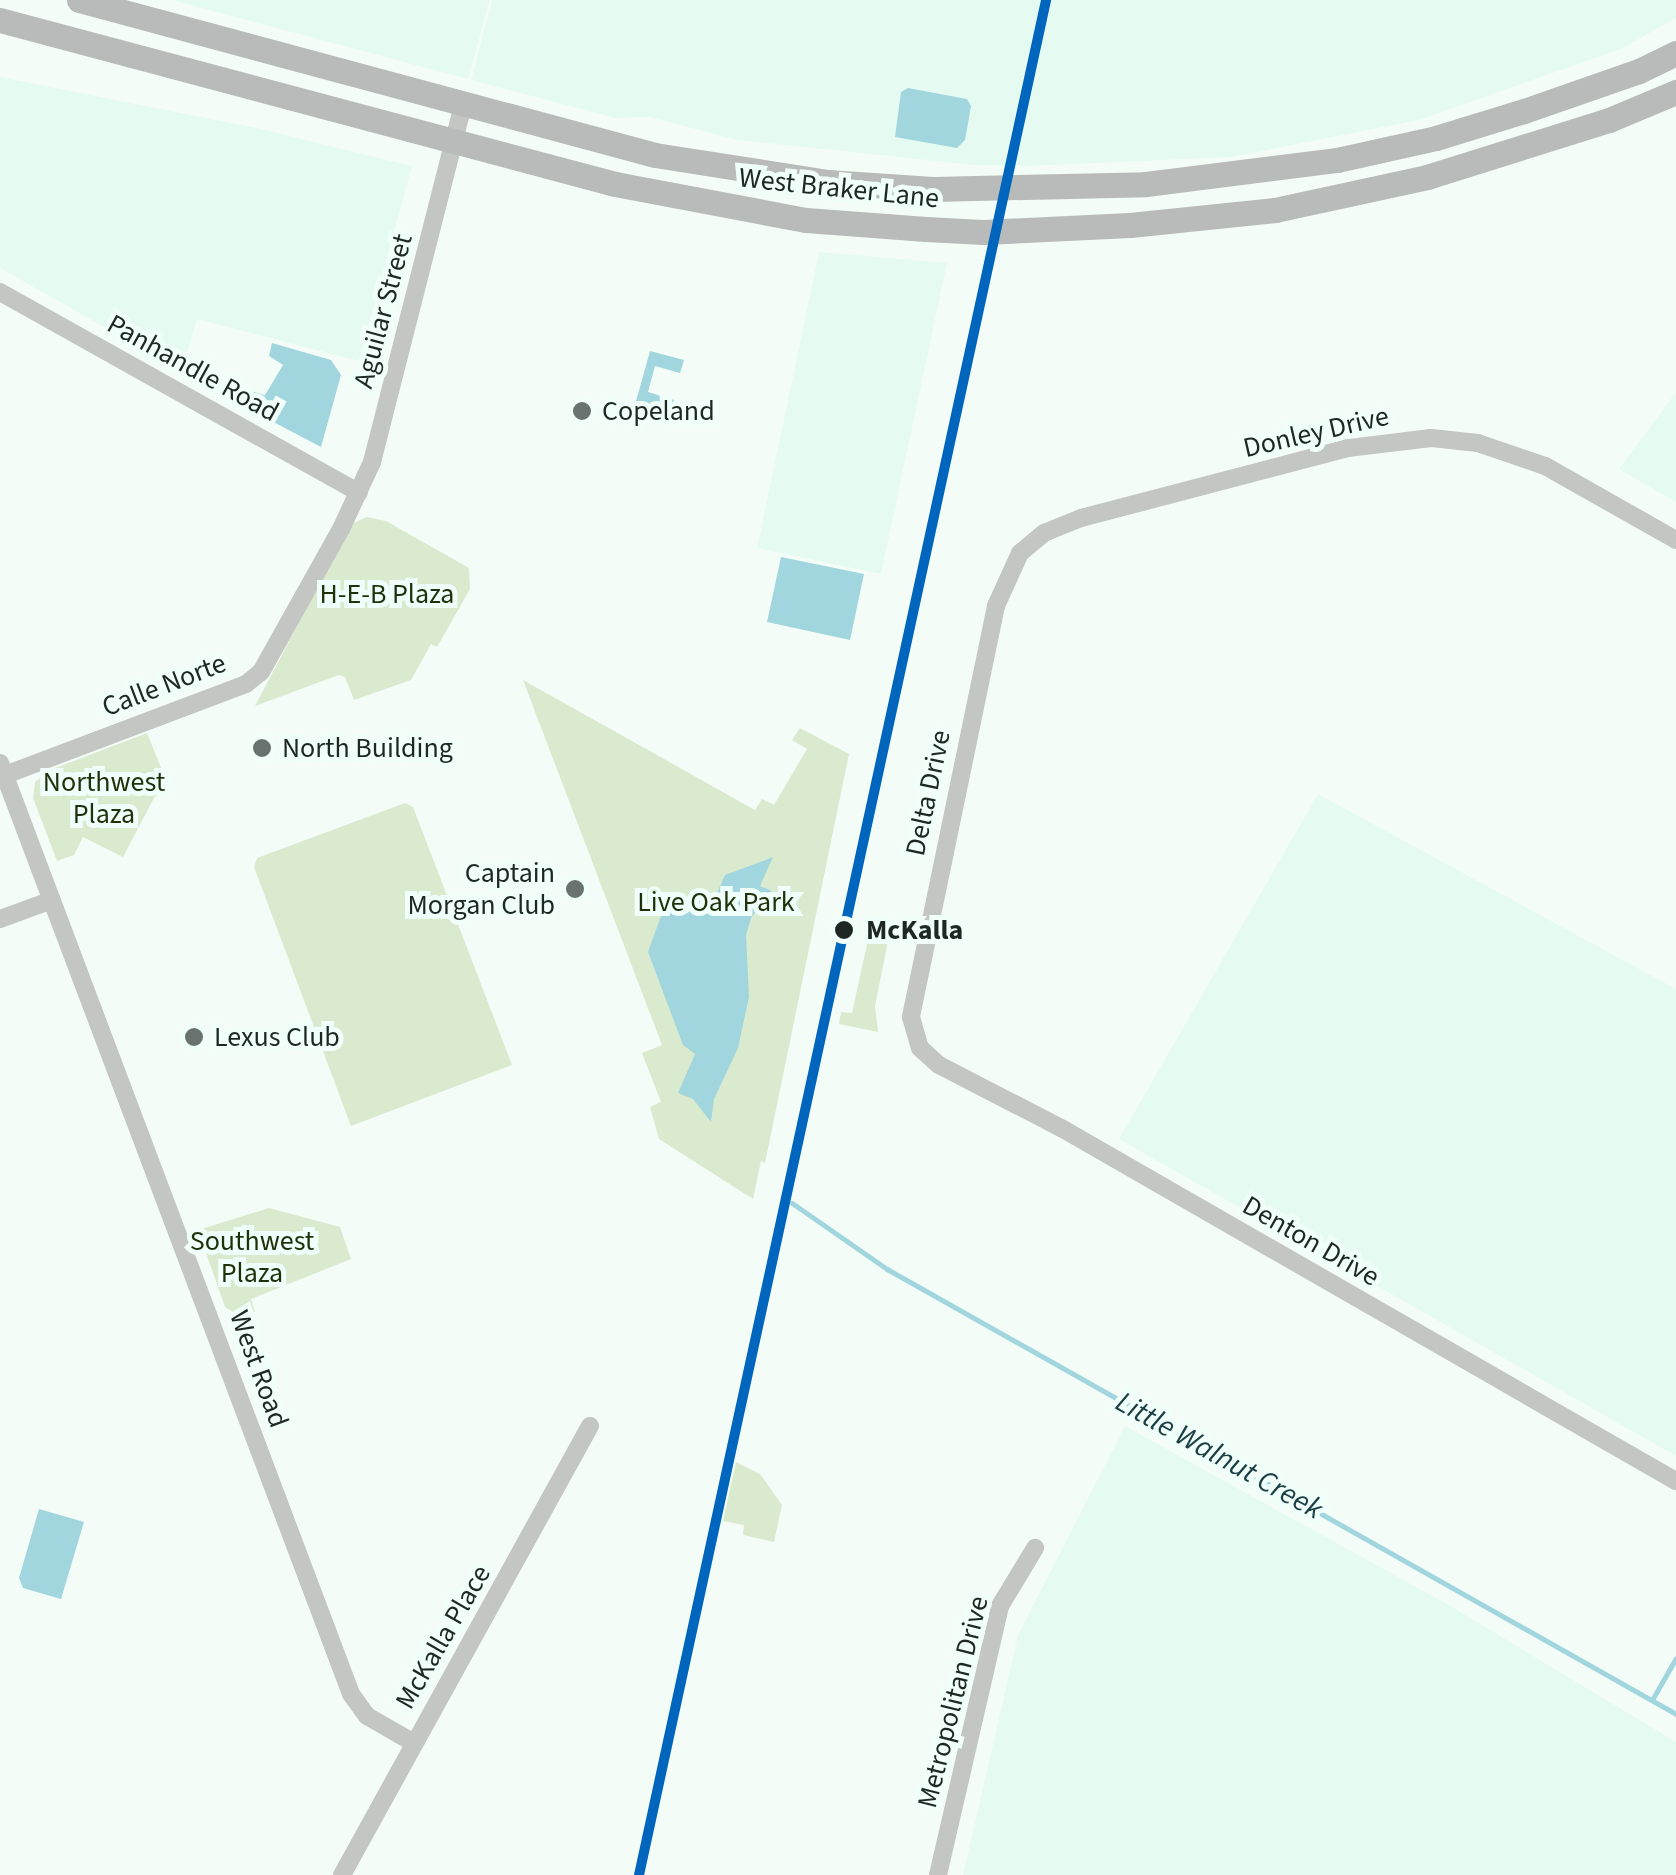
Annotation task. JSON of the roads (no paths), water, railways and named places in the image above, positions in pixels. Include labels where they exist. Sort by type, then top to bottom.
[{"type":"main road","name":"West Braker Lane","points":[[79,0],[655,155],[828,182],[1023,189],[1146,184],[1267,172],[1436,138],[1638,72],[1676,53]]},
{"type":"main road","name":"West Braker Lane","points":[[0,20],[669,196],[806,220],[983,232],[1130,225],[1275,210],[1427,177],[1609,120],[1673,95]]},
{"type":"main road","points":[[1267,172],[1275,210]]},
{"type":"street","name":"Aguilar Street","points":[[359,493],[372,462],[463,105]]},
{"type":"street","name":"Panhandle Road","points":[[0,292],[359,493]]},
{"type":"street","name":"Donley Drive","points":[[1020,553],[1044,533],[1081,518],[1348,448],[1431,438],[1478,444],[1545,466],[1676,540]]},
{"type":"street","name":"Calle Norte","points":[[2,769],[254,679],[359,493]]},
{"type":"street","name":"Delta Drive","points":[[920,1048],[910,1017],[913,992],[996,606],[1020,553]]},
{"type":"street","name":"West Road","points":[[2,769],[351,1694],[367,1716],[414,1744]]},
{"type":"street","points":[[0,919],[52,900]]},
{"type":"street","name":"Denton Drive","points":[[920,1048],[939,1065],[1063,1129],[1676,1481]]},
{"type":"street","name":"McKalla Place","points":[[342,1875],[590,1426]]},
{"type":"street","name":"Metropolitan Drive","points":[[938,1875],[1000,1606],[1035,1548]]},
{"type":"water","points":[[908,88],[967,99],[971,106],[965,140],[957,148],[895,137],[901,92]]},
{"type":"water","points":[[272,343],[331,360],[341,375],[321,447],[245,407],[254,392],[265,395],[283,365],[269,356]]},
{"type":"water","points":[[650,351],[684,360],[680,373],[655,366],[648,392],[674,400],[670,414],[635,405]]},
{"type":"water","points":[[781,557],[864,574],[850,640],[767,622]]},
{"type":"water","points":[[773,857],[760,886],[772,891],[751,918],[746,935],[749,997],[738,1048],[714,1099],[711,1122],[693,1099],[678,1093],[695,1054],[683,1045],[648,952],[661,916],[717,893],[725,875]]},
{"type":"water","points":[[39,1509],[84,1522],[61,1599],[23,1588],[19,1578]]},
{"type":"waterway","name":"Little Walnut Creek","points":[[792,1203],[887,1269],[1676,1714]]},
{"type":"waterway","name":"Little Walnut Creek","points":[[1652,1700],[1676,1658]]},
{"type":"place","name":"Copeland","points":[[582,411]]},
{"type":"place","name":"North Building","points":[[262,748]]},
{"type":"place","name":"Captain Morgan Club","points":[[575,889]]},
{"type":"place","name":"McKalla","points":[[844,930]]},
{"type":"place","name":"Lexus Club","points":[[194,1037]]},
{"type":"park label","name":"H-E-B Plaza","points":[[387,594]]},
{"type":"park label","name":"Northwest Plaza","points":[[104,798]]},
{"type":"park label","name":"Live Oak Park","points":[[716,902]]},
{"type":"park label","name":"Southwest Plaza","points":[[252,1257]]}]
